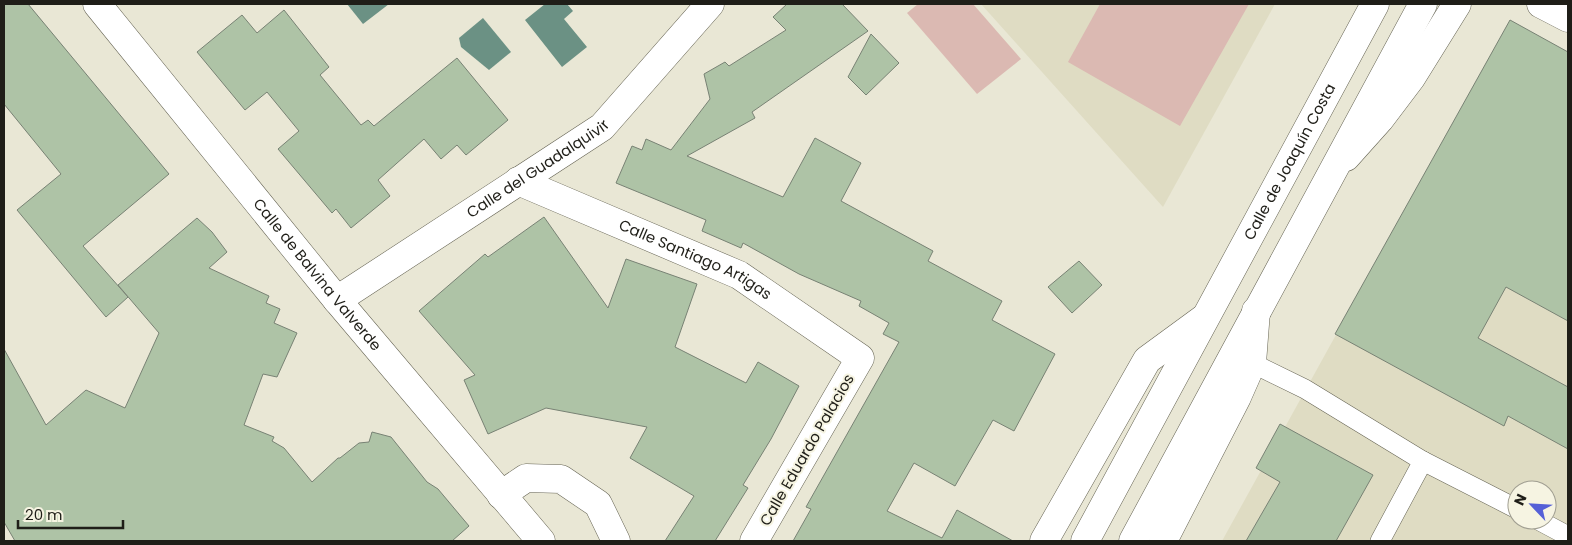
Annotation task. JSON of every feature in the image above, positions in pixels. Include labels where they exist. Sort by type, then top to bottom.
[{"type":"street","name":"Calle de Balvina Valverde","points":[[97,4],[337,300],[541,541]]},
{"type":"street","name":"Calle del Guadalquivir","points":[[337,300],[602,127],[710,4]]},
{"type":"street","points":[[1360,32],[1363,4]]},
{"type":"street","name":"Calle de Joaquín Costa","points":[[1085,541],[1203,319],[1375,4]]},
{"type":"street","points":[[1133,541],[1423,4]]},
{"type":"street","points":[[1332,173],[1380,119],[1412,78],[1457,4]]},
{"type":"street","points":[[1541,4],[1568,18]]},
{"type":"street","name":"Calle Santiago Artigas","points":[[518,181],[740,275],[860,358]]},
{"type":"street","points":[[1163,541],[1237,397],[1252,363],[1256,311]]},
{"type":"street","name":"Calle de Joaquín Costa","points":[[1044,541],[1147,360],[1203,319]]},
{"type":"street","name":"Calle Eduardo Palacios","points":[[754,541],[860,358]]},
{"type":"street","points":[[501,495],[526,478],[560,479],[598,504],[616,541]]},
{"type":"lane","points":[[1252,363],[1305,390],[1423,461],[1507,504]]},
{"type":"lane","points":[[1380,541],[1423,461]]},
{"type":"lane","points":[[1557,530],[1568,536]]},
{"type":"shaded area","points":[[918,4],[973,4],[1021,59],[977,94],[907,13]]},
{"type":"shaded area","points":[[981,4],[1275,4],[1163,207]]},
{"type":"shaded area","points":[[1100,4],[1249,4],[1180,126],[1068,62]]},
{"type":"shaded area","points":[[1510,20],[1568,52],[1568,541],[1222,541]]},
{"type":"water","points":[[347,4],[389,4],[363,24]]},
{"type":"water","points":[[545,4],[567,4],[573,11],[564,19],[587,47],[562,67],[525,20]]},
{"type":"water","points":[[483,18],[511,52],[489,70],[461,47],[459,38]]},
{"type":"building","points":[[4,4],[28,4],[169,174],[83,246],[128,297],[106,317],[17,210],[61,174],[4,104]]},
{"type":"building","points":[[787,4],[842,4],[868,31],[752,112],[755,118],[687,156],[783,197],[815,138],[861,163],[841,201],[933,251],[928,261],[1002,301],[992,320],[1055,354],[1014,431],[993,420],[955,486],[914,463],[887,511],[942,538],[957,510],[1013,541],[793,541],[811,509],[806,507],[899,342],[883,334],[889,323],[859,306],[861,301],[799,274],[743,243],[741,248],[702,231],[706,220],[616,183],[632,146],[642,150],[646,139],[671,150],[710,99],[704,74],[725,62],[729,66],[786,30],[773,17]]},
{"type":"building","points":[[284,10],[329,67],[320,75],[361,125],[368,120],[374,126],[457,58],[508,120],[466,155],[457,145],[441,159],[424,139],[378,180],[390,196],[351,228],[336,209],[332,213],[278,149],[299,131],[267,92],[245,110],[197,52],[242,15],[257,33]]},
{"type":"building","points":[[1510,20],[1568,52],[1568,321],[1506,287],[1478,338],[1568,387],[1568,449],[1508,416],[1504,426],[1335,334]]},
{"type":"building","points":[[871,34],[899,63],[866,95],[848,77]]},
{"type":"building","points":[[544,217],[608,308],[626,259],[697,284],[675,347],[746,383],[758,362],[799,386],[771,439],[743,485],[748,488],[715,541],[665,541],[694,496],[630,458],[647,427],[546,408],[488,434],[464,380],[475,375],[419,311],[485,254],[488,257]]},
{"type":"building","points":[[197,218],[212,232],[227,252],[209,268],[269,296],[266,303],[280,309],[274,323],[297,333],[277,377],[263,374],[244,425],[274,437],[272,441],[284,448],[312,482],[338,458],[359,443],[369,442],[372,432],[391,437],[427,482],[438,489],[469,526],[452,541],[15,541],[4,522],[4,349],[46,425],[86,390],[125,408],[159,333],[118,285]]},
{"type":"building","points":[[1079,261],[1102,285],[1072,313],[1048,287]]},
{"type":"building","points":[[1280,424],[1373,475],[1336,541],[1246,541],[1280,482],[1256,468]]}]
